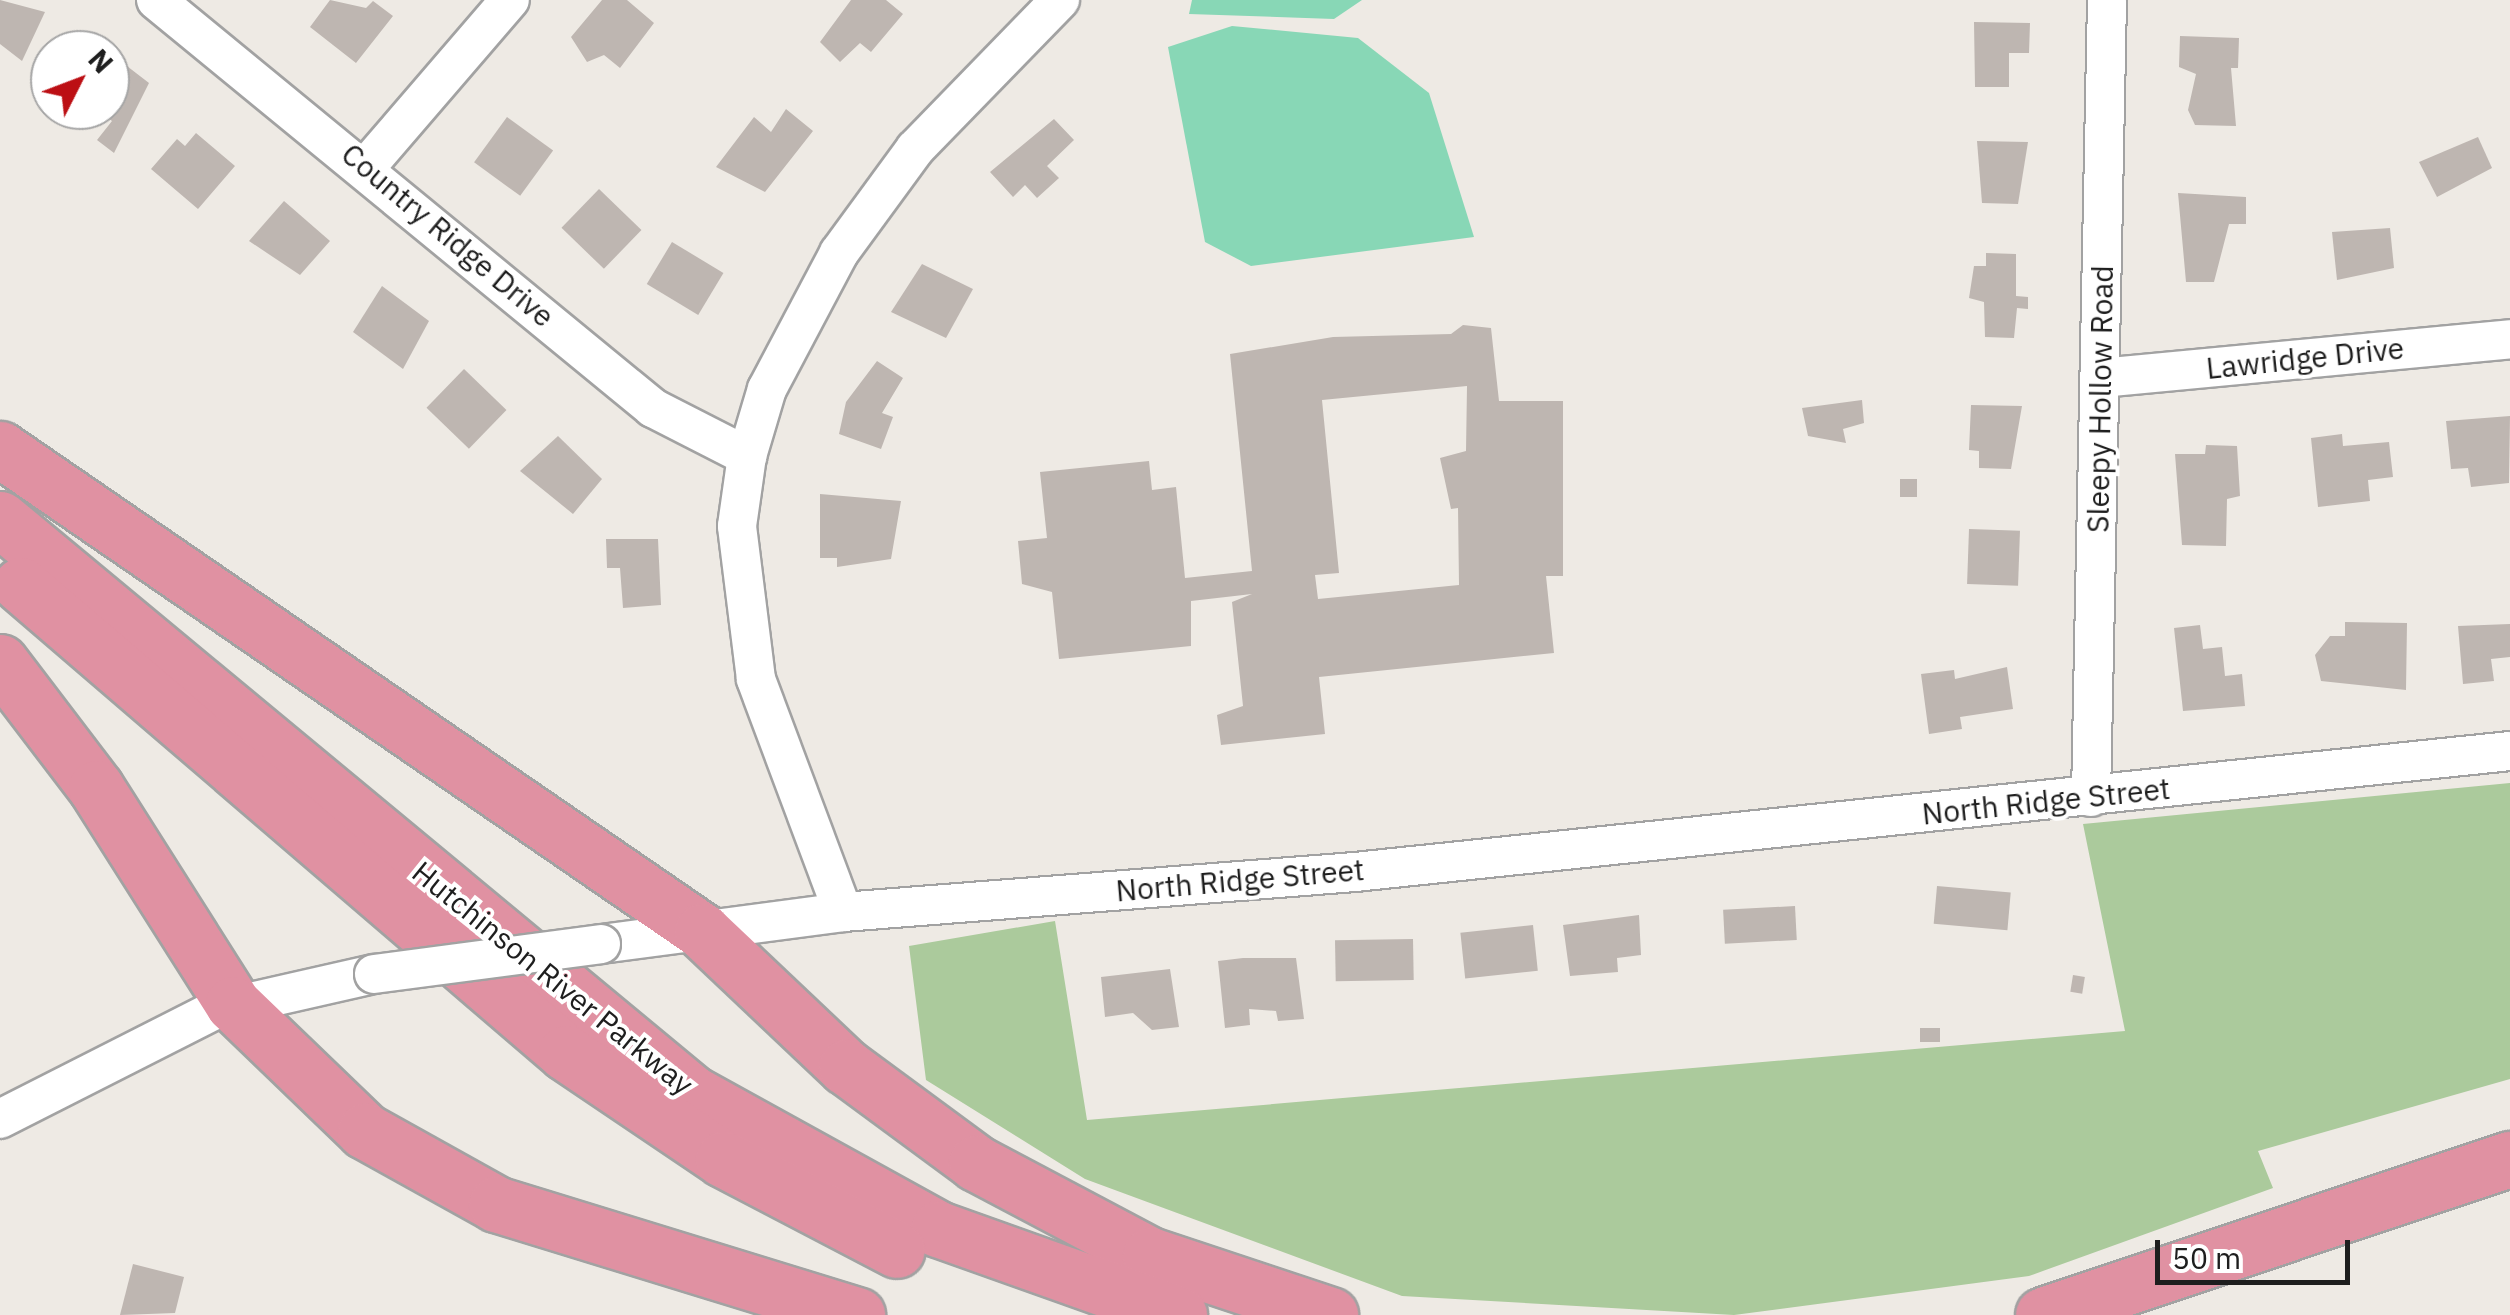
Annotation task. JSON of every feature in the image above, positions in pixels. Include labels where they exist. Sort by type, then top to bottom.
[{"type":"highway","points":[[0,449],[702,931],[846,1067],[1002,1179],[1182,1268],[1330,1315]]},
{"type":"highway","name":"Hutchinson River Parkway","points":[[0,519],[692,1092],[938,1229],[1179,1315]]},
{"type":"highway","name":"Hutchinson River Parkway","points":[[0,567],[458,966],[642,1108],[851,1228],[1063,1315]]},
{"type":"highway","points":[[0,662],[96,788],[232,1004],[344,1114],[451,1184],[857,1315]]},
{"type":"highway","points":[[2043,1315],[2510,1160]]},
{"type":"highway","points":[[2160,1315],[2510,1195]]},
{"type":"street","name":"Country Ridge Drive","points":[[156,0],[367,166],[653,408],[748,456]]},
{"type":"street","points":[[367,166],[510,0]]},
{"type":"street","points":[[843,912],[756,679],[738,526],[748,456],[767,389],[839,252],[915,148],[1060,0]]},
{"type":"street","name":"Sleepy Hollow Road","points":[[2091,798],[2108,0]]},
{"type":"street","name":"Lawridge Drive","points":[[2101,378],[2510,338]]},
{"type":"street","name":"North Ridge Street","points":[[0,1119],[82,1070],[232,1004],[374,974],[843,912],[2091,798],[2510,751]]},
{"type":"green space","points":[[1192,0],[1362,0],[1334,19],[1189,14]]},
{"type":"green space","points":[[1232,26],[1358,38],[1429,93],[1474,237],[1251,266],[1205,242],[1168,47]]},
{"type":"green space","points":[[2510,783],[2510,1079],[2258,1151],[2273,1188],[2029,1276],[1734,1315],[1402,1296],[1085,1179],[926,1080],[909,946],[1055,921],[1087,1120],[2125,1031],[2083,824]]},
{"type":"building","points":[[0,0],[45,12],[37,30],[30,30],[30,44],[22,61],[0,44]]},
{"type":"building","points":[[330,0],[366,8],[373,1],[393,16],[356,63],[310,27]]},
{"type":"building","points":[[602,0],[627,0],[654,23],[620,68],[604,55],[587,62],[571,37]]},
{"type":"building","points":[[851,0],[886,0],[903,14],[871,52],[860,43],[840,62],[820,42]]},
{"type":"building","points":[[1974,22],[2030,23],[2029,53],[2009,53],[2009,87],[1975,87]]},
{"type":"building","points":[[2180,36],[2239,38],[2238,68],[2231,68],[2236,126],[2195,125],[2188,110],[2196,74],[2179,67]]},
{"type":"building","points":[[130,68],[149,83],[130,121]]},
{"type":"building","points":[[786,109],[813,131],[765,192],[716,167],[754,117],[771,132]]},
{"type":"building","points":[[507,117],[553,151],[520,196],[474,162]]},
{"type":"building","points":[[1054,119],[1074,140],[1047,166],[1059,178],[1037,198],[1025,185],[1013,197],[990,172]]},
{"type":"building","points":[[105,130],[126,130],[114,153],[97,140]]},
{"type":"building","points":[[196,133],[235,166],[198,209],[151,169],[177,139],[185,146]]},
{"type":"building","points":[[2478,137],[2492,168],[2437,197],[2419,162]]},
{"type":"building","points":[[1977,141],[2028,142],[2018,204],[1982,203]]},
{"type":"building","points":[[599,189],[641,230],[604,269],[561,228]]},
{"type":"building","points":[[2178,193],[2246,197],[2246,224],[2229,224],[2214,282],[2186,282]]},
{"type":"building","points":[[284,201],[330,241],[300,275],[249,241]]},
{"type":"building","points":[[2390,228],[2394,268],[2337,280],[2332,232]]},
{"type":"building","points":[[672,242],[723,273],[698,315],[647,284]]},
{"type":"building","points":[[1986,253],[2016,254],[2016,296],[2028,297],[2028,309],[2017,308],[2014,338],[1985,337],[1984,302],[1969,298],[1974,266],[1986,266]]},
{"type":"building","points":[[922,264],[973,289],[946,338],[891,312]]},
{"type":"building","points":[[382,286],[429,321],[403,369],[353,332]]},
{"type":"building","points":[[1463,325],[1491,328],[1499,401],[1563,401],[1563,576],[1546,576],[1554,653],[1319,677],[1325,734],[1221,745],[1217,715],[1243,706],[1232,602],[1252,594],[1191,601],[1191,646],[1059,659],[1052,592],[1022,584],[1018,541],[1047,538],[1040,472],[1149,461],[1152,490],[1176,487],[1185,578],[1252,571],[1230,354],[1333,337],[1451,334]],"holes":[[[1467,386],[1466,451],[1440,458],[1451,509],[1458,508],[1459,585],[1318,599],[1315,575],[1339,573],[1322,400]]]},
{"type":"building","points":[[877,361],[903,378],[882,413],[893,417],[881,449],[839,434],[846,402]]},
{"type":"building","points":[[464,369],[506,410],[469,449],[426,408]]},
{"type":"building","points":[[1862,400],[1864,423],[1843,429],[1846,443],[1808,436],[1802,408]]},
{"type":"building","points":[[1971,405],[2022,406],[2011,469],[1979,468],[1979,451],[1969,450]]},
{"type":"building","points":[[2510,416],[2509,483],[2471,487],[2468,468],[2451,469],[2446,421]]},
{"type":"building","points":[[2342,434],[2343,446],[2389,442],[2393,477],[2368,480],[2370,501],[2318,507],[2311,438]]},
{"type":"building","points":[[558,436],[602,479],[573,514],[520,471]]},
{"type":"building","points":[[2206,445],[2237,446],[2240,496],[2227,499],[2226,546],[2182,545],[2175,454],[2205,454]]},
{"type":"building","points":[[1900,479],[1917,479],[1917,497],[1900,497]]},
{"type":"building","points":[[820,494],[901,501],[891,559],[837,567],[837,558],[820,558]]},
{"type":"building","points":[[1969,529],[2020,531],[2018,586],[1967,584]]},
{"type":"building","points":[[606,539],[658,539],[661,605],[623,608],[620,568],[607,568]]},
{"type":"building","points":[[2345,622],[2407,623],[2406,690],[2321,681],[2315,655],[2330,636],[2345,636]]},
{"type":"building","points":[[2510,624],[2510,657],[2491,659],[2494,681],[2463,684],[2458,626]]},
{"type":"building","points":[[2200,625],[2203,649],[2222,647],[2225,676],[2242,674],[2245,706],[2183,711],[2174,628]]},
{"type":"building","points":[[2007,667],[2013,709],[1960,717],[1962,729],[1929,734],[1921,674],[1954,670],[1955,679]]},
{"type":"building","points":[[1937,886],[2011,892],[2007,930],[1934,924]]},
{"type":"building","points":[[1795,906],[1797,940],[1725,944],[1723,910]]},
{"type":"building","points":[[1639,915],[1641,955],[1617,958],[1618,972],[1570,976],[1563,925]]},
{"type":"building","points":[[1533,925],[1538,971],[1465,978],[1460,933]]},
{"type":"building","points":[[1413,939],[1414,980],[1336,981],[1335,940]]},
{"type":"building","points":[[1296,958],[1304,1019],[1278,1021],[1276,1011],[1249,1009],[1250,1025],[1225,1028],[1218,961]]},
{"type":"building","points":[[1170,969],[1179,1027],[1152,1030],[1133,1013],[1105,1017],[1101,977]]},
{"type":"building","points":[[2073,975],[2085,977],[2082,994],[2070,992]]},
{"type":"building","points":[[1920,1028],[1940,1028],[1940,1042],[1920,1042]]},
{"type":"building","points":[[133,1264],[184,1277],[175,1313],[120,1315]]}]
